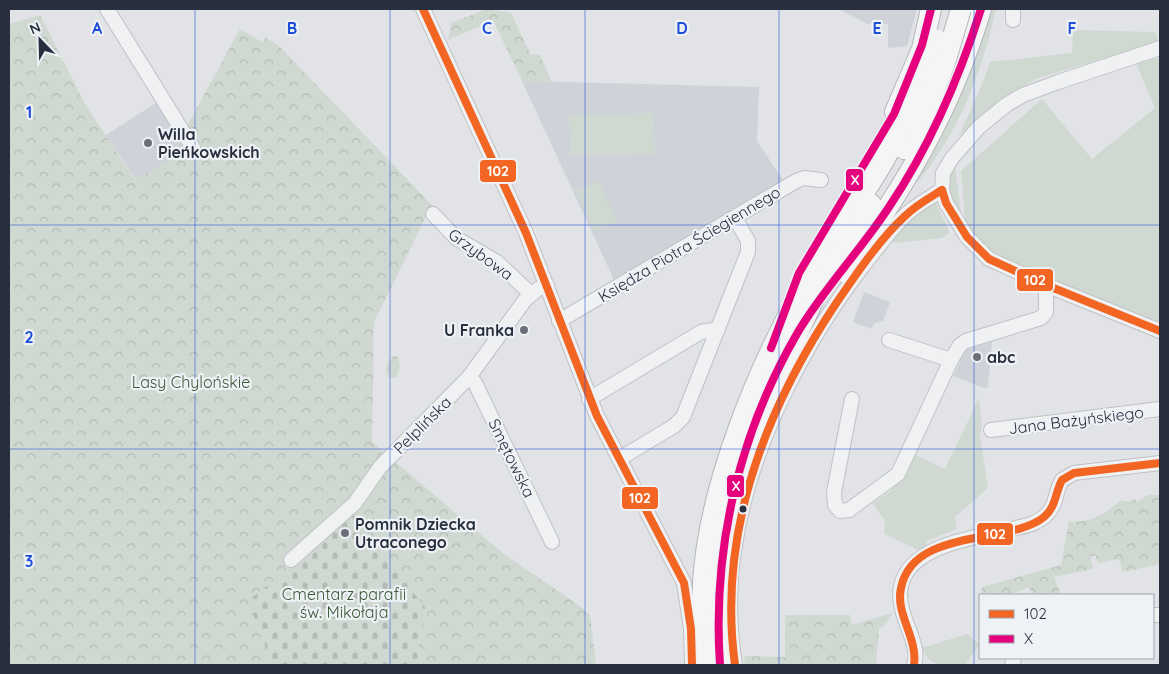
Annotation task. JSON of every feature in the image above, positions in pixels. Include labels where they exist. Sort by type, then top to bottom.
[{"type":"highway","points":[[720,665],[716,612],[723,541],[735,490],[754,428],[776,375],[823,282],[922,101],[946,9]]},
{"type":"highway","points":[[770,350],[805,283],[945,63],[961,9]]},
{"type":"highway","points":[[798,331],[874,230],[912,170],[947,104],[973,36],[981,9]]},
{"type":"highway","points":[[706,665],[703,628],[703,581],[712,524],[732,451],[747,406],[798,275],[825,227],[869,160],[900,103],[922,49],[930,15],[973,36]]},
{"type":"street","points":[[107,9],[193,148]]},
{"type":"street","points":[[423,9],[526,233],[589,399],[679,573],[686,592],[691,629],[692,665]]},
{"type":"street","points":[[1160,48],[1058,82],[1014,100],[988,119],[952,158],[943,173],[942,190],[946,203],[962,230],[981,253],[998,264],[1160,331]]},
{"type":"street","name":"Księdza Piotra Ściegiennego","points":[[559,321],[796,181],[804,178],[822,180]]},
{"type":"street","points":[[735,665],[729,605],[735,542],[750,484],[771,427],[808,346],[837,300],[902,218],[942,190]]},
{"type":"street","name":"Grzybowa","points":[[433,214],[456,238],[497,262],[531,294]]},
{"type":"street","points":[[619,459],[679,422],[748,252],[748,241],[735,218]]},
{"type":"street","name":"Pelplińska","points":[[291,560],[355,503],[380,467],[469,377],[531,294],[546,285]]},
{"type":"street","points":[[852,400],[834,492],[835,505],[840,511],[849,510],[898,474],[951,360],[960,345],[966,341],[1041,318],[1046,312],[1046,285]]},
{"type":"street","points":[[589,399],[701,332],[718,329]]},
{"type":"street","points":[[889,340],[951,360]]},
{"type":"street","name":"Smętowska","points":[[469,377],[475,383],[552,542]]},
{"type":"street","name":"Jana Bażyńskiego","points":[[991,430],[1160,409]]},
{"type":"street","points":[[914,665],[916,656],[902,614],[900,590],[909,569],[922,556],[938,548],[1036,522],[1052,508],[1062,480],[1074,474],[1160,463]]},
{"type":"shaded area","points":[[838,9],[917,9],[907,46],[888,48],[888,24],[868,24]]},
{"type":"shaded area","points":[[522,81],[759,87],[757,141],[783,180],[615,282]]},
{"type":"shaded area","name":"Willa Pieńkowskich","points":[[159,101],[188,149],[136,180],[106,135]]},
{"type":"shaded area","points":[[864,292],[890,302],[883,321],[875,323],[871,329],[853,322]]},
{"type":"shaded area","points":[[992,342],[988,387],[984,388],[953,376],[966,350]]},
{"type":"green space","points":[[487,9],[511,13],[531,55],[540,55],[552,82],[522,81],[493,20],[448,40],[451,23]]},
{"type":"green space","points":[[990,9],[996,9],[991,29],[979,70],[963,110],[931,165],[902,196],[930,151],[965,83],[975,59]]},
{"type":"green space","name":"Lasy Chylońskie","points":[[40,15],[85,104],[135,180],[188,149],[181,137],[240,29],[264,43],[265,37],[279,46],[432,205],[374,322],[372,442],[504,554],[584,609],[590,615],[596,665],[421,665],[422,660],[417,650],[427,610],[354,516],[304,557],[272,661],[273,665],[9,665],[9,24]]},
{"type":"green space","points":[[1073,30],[1155,32],[1159,42],[1038,78],[1000,99],[959,136],[990,62],[1072,53]]},
{"type":"green space","points":[[1160,58],[1160,323],[997,257],[966,233],[961,171],[1042,99],[1092,159],[1155,108],[1136,63]]},
{"type":"green space","points":[[654,113],[655,154],[570,156],[569,115]]},
{"type":"green space","points":[[955,166],[960,215],[953,203],[949,185]]},
{"type":"green space","points":[[599,181],[617,221],[594,231],[576,191]]},
{"type":"green space","points":[[936,203],[950,233],[941,238],[894,243],[892,241],[916,214]]},
{"type":"green space","points":[[394,356],[398,357],[400,368],[396,378],[390,378],[386,367]]},
{"type":"green space","points":[[979,398],[982,426],[980,436],[988,488],[955,517],[957,529],[926,541],[927,546],[920,551],[884,534],[885,521],[873,503],[894,488],[914,454],[945,469]]},
{"type":"green space","points":[[1148,495],[1160,495],[1160,564],[1123,572],[1119,559],[1098,563],[1095,555],[1090,557],[1093,569],[1054,577],[1061,594],[1032,594],[1029,587],[1012,594],[981,594],[982,587],[1061,565],[1069,521],[1083,521],[1097,517],[1109,510],[1120,500],[1127,502],[1135,499],[1136,502]]},
{"type":"green space","name":"Cmentarz parafii św. Mikołaja","points":[[354,515],[427,610],[417,650],[422,660],[421,665],[273,665],[248,601]]},
{"type":"green space","points":[[893,613],[884,626],[879,628],[876,665],[745,665],[744,656],[785,657],[785,615],[850,615],[852,625]]},
{"type":"green space","points":[[967,634],[979,643],[965,665],[934,663],[925,655],[922,648]]},
{"type":"transit line","name":"102","points":[[423,9],[526,233],[597,416],[684,583],[691,629],[692,665]]},
{"type":"transit line","name":"X","points":[[771,348],[799,273],[894,114],[922,45],[931,9]]},
{"type":"transit line","name":"X","points":[[720,665],[721,578],[726,535],[745,451],[760,410],[777,371],[808,316],[878,223],[918,160],[953,86],[981,9]]},
{"type":"transit line","name":"102","points":[[942,190],[946,203],[967,237],[989,259],[1046,285],[1160,331]]},
{"type":"transit line","name":"102","points":[[735,665],[731,616],[733,568],[740,521],[752,475],[768,430],[788,386],[811,343],[860,268],[886,235],[905,216],[918,205],[942,190]]},
{"type":"transit line","name":"102","points":[[914,665],[913,645],[900,598],[901,588],[909,569],[924,555],[943,546],[964,540],[1029,526],[1048,513],[1062,480],[1074,473],[1160,463]]},
{"type":"place","name":"Willa Pieńkowskich","points":[[148,143]]},
{"type":"place","name":"U Franka","points":[[524,330]]},
{"type":"place","name":"abc","points":[[977,357]]},
{"type":"place","name":"Pomnik Dziecka Utraconego","points":[[345,533]]}]
